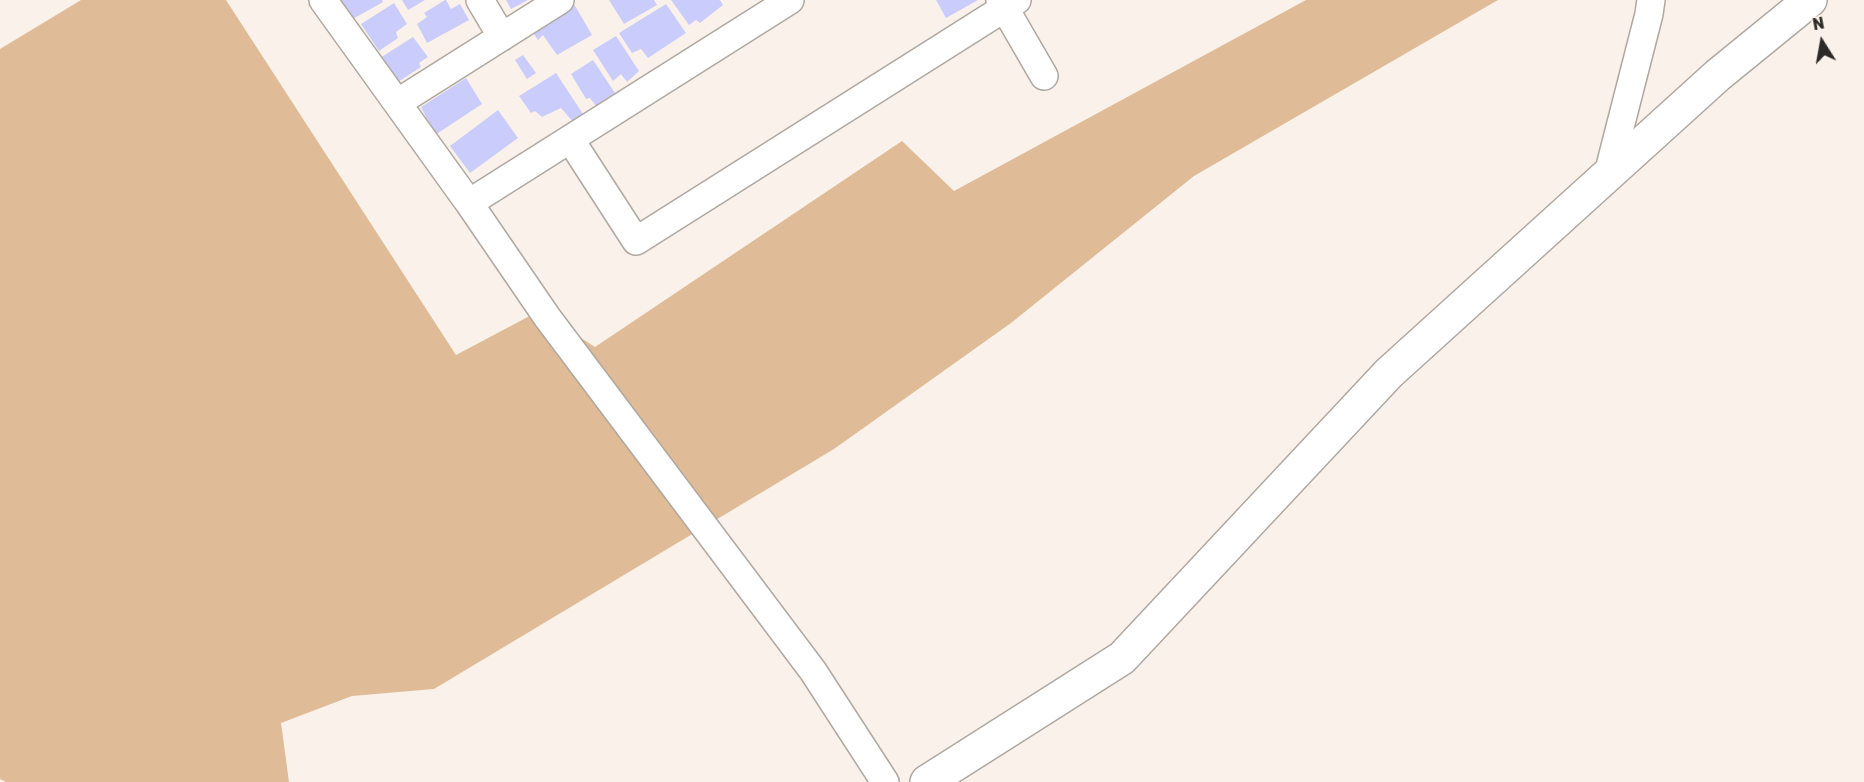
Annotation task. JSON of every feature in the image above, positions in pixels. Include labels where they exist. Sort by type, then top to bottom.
[{"type":"street","points":[[323,0],[469,203],[547,317],[813,671],[885,782]]},
{"type":"street","points":[[480,0],[502,37]]},
{"type":"street","points":[[397,103],[560,0]]},
{"type":"street","points":[[469,203],[790,0]]},
{"type":"street","points":[[1608,174],[1649,14],[1650,0]]},
{"type":"street","points":[[927,782],[1122,658],[1389,373],[1718,75],[1810,0]]},
{"type":"street","points":[[570,139],[636,241],[1007,3],[1044,76]]},
{"type":"shaded area","points":[[81,0],[226,0],[456,355],[539,311],[595,347],[902,141],[954,191],[1306,0],[1498,0],[1194,176],[1011,323],[834,449],[434,689],[352,696],[281,723],[289,782],[6,782],[0,779],[0,49]]},
{"type":"building","points":[[340,0],[382,0],[383,2],[351,20]]},
{"type":"building","points":[[402,0],[425,0],[408,10]]},
{"type":"building","points":[[445,0],[451,9],[460,4],[469,20],[427,43],[417,24],[427,17],[424,13]]},
{"type":"building","points":[[506,0],[528,0],[511,9]]},
{"type":"building","points":[[609,0],[654,0],[657,5],[624,24]]},
{"type":"building","points":[[671,0],[720,0],[723,5],[700,23],[696,20],[689,25]]},
{"type":"building","points":[[936,0],[978,0],[946,18]]},
{"type":"building","points":[[394,3],[407,24],[396,32],[398,38],[379,51],[361,24]]},
{"type":"building","points":[[574,4],[592,35],[557,55],[543,35],[538,40],[532,31]]},
{"type":"building","points":[[666,4],[686,33],[648,58],[641,49],[632,53],[619,33]]},
{"type":"building","points":[[616,36],[639,71],[627,82],[621,74],[613,81],[593,50]]},
{"type":"building","points":[[413,37],[428,57],[419,63],[421,67],[398,82],[380,58]]},
{"type":"building","points":[[523,55],[536,73],[527,79],[515,60]]},
{"type":"building","points":[[593,60],[615,93],[596,106],[590,98],[586,99],[571,74]]},
{"type":"building","points":[[556,73],[583,114],[574,123],[561,108],[542,117],[535,111],[531,113],[519,96]]},
{"type":"building","points":[[466,78],[482,104],[435,135],[421,107]]},
{"type":"building","points":[[498,110],[518,138],[470,173],[450,146]]}]
